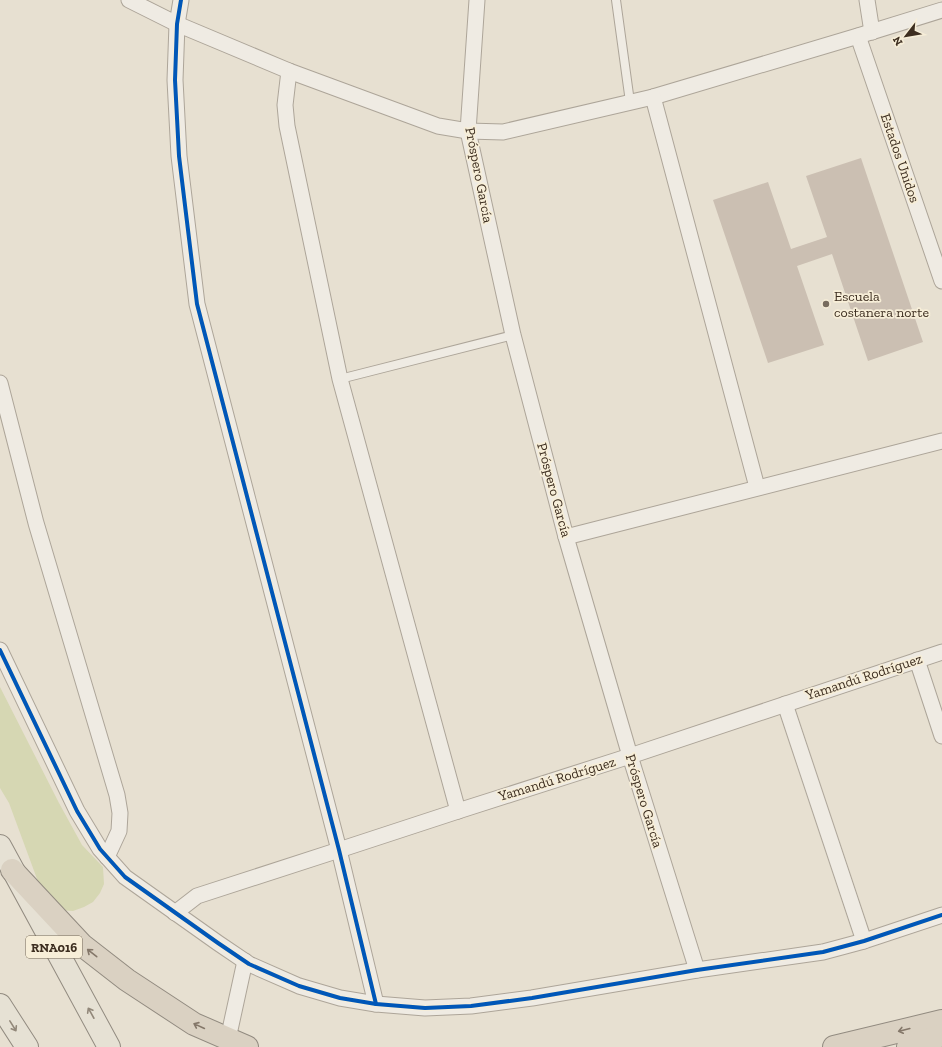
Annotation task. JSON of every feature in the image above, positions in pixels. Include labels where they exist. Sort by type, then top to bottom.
[{"type":"highway","points":[[12,870],[82,945],[127,980],[194,1024],[238,1043]]},
{"type":"highway","points":[[834,1047],[942,1021]]},
{"type":"highway","points":[[908,1047],[942,1035]]},
{"type":"main road","name":"RNA016","points":[[0,846],[110,1047]]},
{"type":"main road","points":[[0,1005],[26,1047]]},
{"type":"street","points":[[129,0],[177,24],[289,71],[438,126],[468,131],[503,132],[653,97],[942,10]]},
{"type":"street","points":[[181,0],[177,24],[175,80],[179,156],[197,304],[339,850],[376,1004]]},
{"type":"street","name":"Próspero García","points":[[477,0],[468,131],[513,335],[566,536],[630,756],[697,970]]},
{"type":"street","name":"Estados Unidos","points":[[867,0],[865,34],[942,281]]},
{"type":"street","points":[[289,71],[285,105],[287,126],[340,379],[458,811]]},
{"type":"street","points":[[653,97],[757,487]]},
{"type":"street","points":[[0,383],[36,523],[117,795],[120,813],[119,831],[107,857]]},
{"type":"street","points":[[566,536],[942,441]]},
{"type":"street","points":[[0,650],[77,811],[100,849],[125,877],[245,961],[299,986],[340,998],[376,1004],[425,1008],[471,1006],[532,998],[697,970],[823,952],[864,941],[942,915]]},
{"type":"street","name":"Yamandú Rodríguez","points":[[175,913],[197,896],[630,756],[942,652]]},
{"type":"street","points":[[917,660],[942,736]]},
{"type":"street","points":[[785,704],[864,941]]},
{"type":"street","points":[[238,1043],[245,961]]},
{"type":"lane","points":[[616,0],[630,102]]},
{"type":"lane","points":[[340,379],[513,335]]},
{"type":"green space","points":[[0,687],[82,845],[103,867],[104,884],[100,893],[93,902],[73,911],[58,910],[40,887],[9,803],[0,788]]},
{"type":"building","points":[[861,158],[923,342],[868,361],[832,254],[797,266],[824,345],[768,363],[713,200],[768,182],[791,249],[827,237],[806,176]]},
{"type":"cycle path","points":[[181,0],[177,24],[175,80],[179,156],[197,304],[339,850],[376,1004]]},
{"type":"cycle path","points":[[0,650],[77,811],[100,849],[125,877],[249,964],[299,986],[340,998],[376,1004],[425,1008],[471,1006],[532,998],[697,970],[823,952],[864,941],[942,915]]},
{"type":"place","name":"Escuela costanera norte","points":[[826,304]]}]
